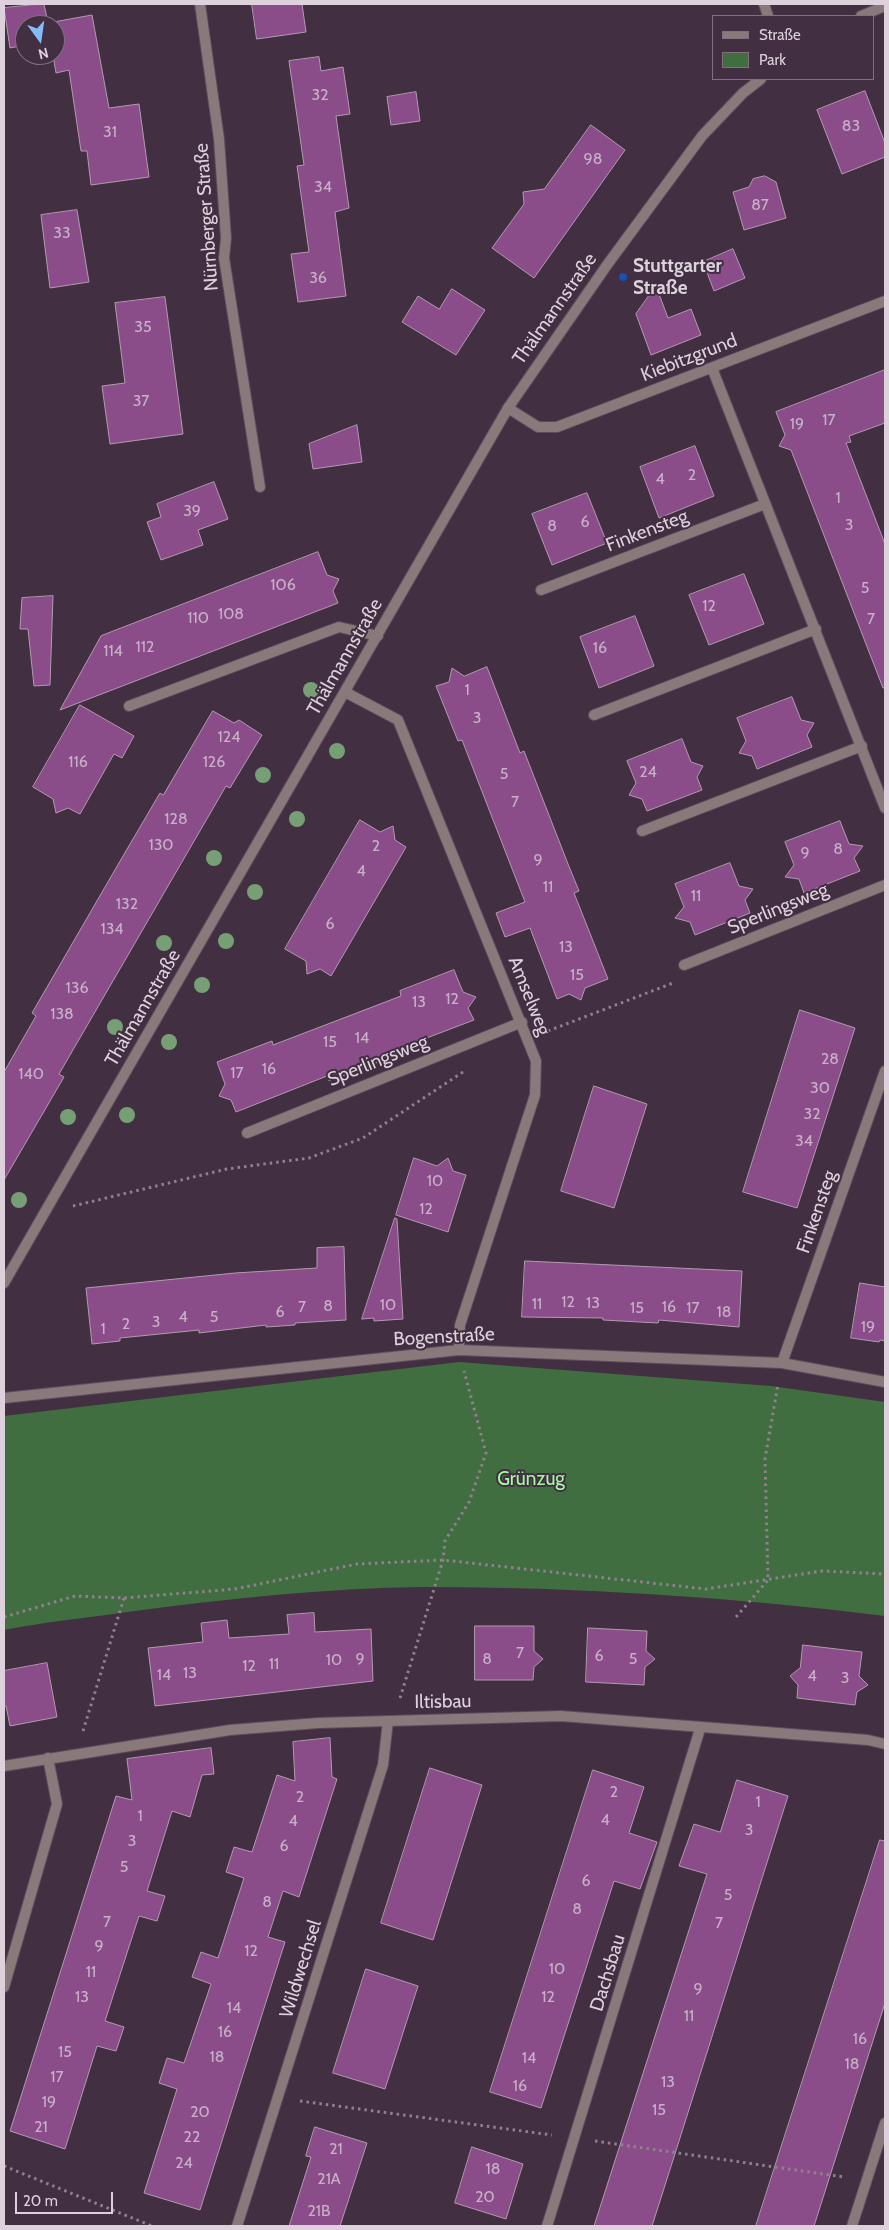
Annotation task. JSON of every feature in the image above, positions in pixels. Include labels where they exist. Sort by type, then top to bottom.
[{"type":"street","name":"Nürnberger Straße","points":[[200,4],[219,139],[226,238],[224,258],[260,487]]},
{"type":"street","points":[[863,15],[885,6]]},
{"type":"street","name":"Thälmannstraße","points":[[4,1283],[508,408],[607,265],[702,136],[743,93],[760,80]]},
{"type":"street","name":"Kiebitzgrund","points":[[508,408],[538,427],[557,427],[885,301]]},
{"type":"street","points":[[712,368],[885,808]]},
{"type":"street","name":"Finkensteg","points":[[541,590],[765,504]]},
{"type":"street","points":[[128,706],[339,627],[378,636]]},
{"type":"street","points":[[594,715],[816,629]]},
{"type":"street","name":"Amselweg","points":[[345,692],[398,720],[522,1022],[536,1061],[535,1094],[460,1325],[459,1350]]},
{"type":"street","points":[[642,831],[862,746]]},
{"type":"street","name":"Sperlingsweg","points":[[684,965],[885,884]]},
{"type":"street","name":"Sperlingsweg","points":[[247,1133],[522,1022]]},
{"type":"street","name":"Finkensteg","points":[[782,1363],[885,1071]]},
{"type":"street","name":"Bogenstraße","points":[[4,1398],[459,1350],[782,1363],[885,1382]]},
{"type":"street","name":"Iltisbau","points":[[4,1766],[86,1751],[230,1730],[388,1720],[560,1716],[700,1729],[868,1740],[885,1744]]},
{"type":"street","name":"Wildwechsel","points":[[237,2226],[383,1765],[388,1720]]},
{"type":"street","name":"Dachsbau","points":[[547,2226],[700,1729]]},
{"type":"street","points":[[4,1987],[57,1804],[48,1758]]},
{"type":"street","points":[[852,2226],[885,2123]]},
{"type":"path","points":[[388,1720],[399,1701],[444,1560],[445,1541],[469,1502],[486,1454],[459,1350]]},
{"type":"path","points":[[736,1617],[768,1580],[765,1459],[782,1363]]},
{"type":"path","points":[[4,1617],[75,1596],[124,1598],[235,1588],[357,1564],[444,1560],[706,1589],[822,1571],[885,1574]]},
{"type":"path","points":[[86,1751],[82,1728],[124,1598]]},
{"type":"path","points":[[4,2166],[152,2226]]},
{"type":"green space","name":"Grünzug","points":[[459,1362],[771,1386],[885,1402],[885,1616],[770,1603],[655,1594],[482,1587],[424,1587],[313,1592],[238,1599],[65,1620],[4,1630],[4,1416]]},
{"type":"building","points":[[44,4],[46,15],[15,15],[15,47],[10,48],[4,8]]},
{"type":"building","points":[[252,4],[302,4],[306,32],[257,39]]},
{"type":"building","points":[[92,15],[109,108],[139,104],[149,177],[91,185],[87,151],[81,151],[69,70],[56,73],[55,65],[65,65],[65,20]]},
{"type":"building","points":[[319,57],[321,71],[343,67],[350,114],[336,116],[349,208],[335,212],[346,296],[298,302],[291,254],[309,252],[297,166],[304,165],[289,61]]},
{"type":"building","points":[[865,91],[885,143],[885,157],[842,174],[817,110]]},
{"type":"building","points":[[416,92],[420,121],[391,125],[387,97]]},
{"type":"building","points":[[591,125],[625,150],[534,278],[492,248],[524,204],[523,192],[544,189]]},
{"type":"building","points":[[765,176],[776,182],[786,218],[744,230],[733,192],[749,187],[753,179]]},
{"type":"building","points":[[77,210],[89,282],[50,288],[41,215]]},
{"type":"building","points":[[733,249],[745,278],[714,291],[703,262]]},
{"type":"building","points":[[656,286],[668,318],[691,309],[701,335],[651,355],[636,314]]},
{"type":"building","points":[[452,289],[485,310],[456,355],[402,322],[418,296],[439,309]]},
{"type":"building","points":[[165,297],[183,434],[110,444],[102,386],[125,383],[115,303]]},
{"type":"building","points":[[885,370],[885,423],[849,436],[851,442],[846,443],[885,544],[885,688],[883,688],[791,450],[779,446],[785,435],[776,412]]},
{"type":"building","points":[[357,425],[362,462],[313,469],[309,444]]},
{"type":"building","points":[[695,446],[714,496],[659,518],[640,467]]},
{"type":"building","points":[[214,482],[228,519],[198,530],[203,545],[161,560],[147,522],[161,517],[157,504]]},
{"type":"building","points":[[587,493],[607,543],[552,565],[532,514]]},
{"type":"building","points":[[318,552],[327,575],[339,579],[333,591],[338,603],[60,710],[101,636]]},
{"type":"building","points":[[744,574],[764,624],[709,645],[689,595]]},
{"type":"building","points":[[53,596],[50,685],[34,686],[28,629],[20,629],[22,598]]},
{"type":"building","points":[[635,616],[654,666],[599,688],[580,637]]},
{"type":"building","points":[[487,667],[520,753],[524,751],[579,891],[574,893],[608,979],[585,988],[581,1000],[569,994],[557,999],[530,928],[505,937],[496,913],[525,902],[462,740],[458,741],[436,686],[449,682],[452,668],[464,676]]},
{"type":"building","points":[[792,697],[801,720],[814,723],[807,735],[812,747],[757,769],[752,756],[739,753],[746,741],[737,718]]},
{"type":"building","points":[[80,705],[134,736],[122,758],[114,754],[80,814],[68,808],[56,813],[53,799],[33,787]]},
{"type":"building","points":[[213,711],[234,723],[239,720],[262,735],[230,788],[226,786],[59,1074],[64,1077],[4,1180],[4,1072],[36,1016],[32,1013],[160,793],[163,795]]},
{"type":"building","points":[[682,739],[691,762],[703,766],[697,777],[702,790],[647,811],[642,799],[629,795],[636,783],[627,761]]},
{"type":"building","points":[[360,820],[380,832],[393,826],[395,840],[406,847],[331,976],[320,969],[307,974],[306,961],[285,949]]},
{"type":"building","points":[[840,821],[849,844],[863,846],[854,858],[860,871],[804,893],[799,879],[785,877],[794,865],[785,842]]},
{"type":"building","points":[[730,863],[739,886],[753,889],[745,900],[750,913],[695,935],[690,922],[675,918],[684,907],[675,884]]},
{"type":"building","points":[[454,970],[463,992],[476,997],[468,1008],[474,1020],[382,1055],[384,1060],[329,1081],[327,1076],[236,1112],[231,1100],[219,1096],[225,1084],[217,1062],[272,1041],[273,1045],[401,996],[400,991]]},
{"type":"building","points":[[800,1010],[855,1028],[797,1208],[743,1192]]},
{"type":"building","points":[[594,1086],[647,1104],[614,1208],[561,1191]]},
{"type":"building","points":[[414,1158],[437,1166],[448,1158],[453,1171],[466,1175],[448,1232],[396,1215]]},
{"type":"building","points":[[395,1218],[397,1219],[403,1319],[374,1321],[374,1318],[362,1319]]},
{"type":"building","points":[[344,1247],[346,1320],[266,1327],[266,1325],[199,1333],[199,1330],[120,1338],[120,1341],[92,1344],[86,1288],[235,1273],[317,1268],[317,1248]]},
{"type":"building","points":[[525,1261],[742,1271],[739,1327],[659,1320],[658,1323],[603,1320],[603,1318],[522,1317]]},
{"type":"building","points":[[860,1283],[885,1287],[885,1341],[880,1340],[879,1342],[851,1338]]},
{"type":"building","points":[[314,1613],[315,1632],[371,1629],[373,1681],[155,1706],[148,1648],[203,1642],[201,1623],[227,1620],[229,1638],[289,1634],[287,1615]]},
{"type":"building","points":[[475,1626],[534,1626],[534,1651],[543,1659],[534,1667],[533,1680],[475,1680]]},
{"type":"building","points":[[588,1628],[647,1631],[646,1651],[655,1659],[645,1667],[644,1685],[586,1682]]},
{"type":"building","points":[[803,1645],[862,1652],[859,1676],[868,1685],[857,1692],[855,1705],[797,1698],[798,1685],[790,1676],[800,1668]]},
{"type":"building","points":[[47,1663],[57,1717],[10,1726],[6,1706],[4,1706],[4,1671]]},
{"type":"building","points":[[330,1738],[332,1777],[337,1779],[299,1897],[283,1891],[268,1937],[285,1942],[200,2210],[144,2193],[177,2089],[159,2083],[167,2058],[184,2063],[211,1984],[192,1977],[201,1952],[218,1958],[244,1878],[226,1872],[234,1847],[252,1852],[277,1775],[295,1781],[293,1742]]},
{"type":"building","points":[[211,1748],[214,1774],[202,1775],[190,1817],[172,1811],[147,1891],[165,1896],[157,1921],[139,1916],[105,2021],[124,2027],[116,2051],[97,2046],[65,2149],[10,2131],[116,1796],[132,1800],[127,1759]]},
{"type":"building","points":[[430,1768],[482,1785],[433,1940],[381,1923]]},
{"type":"building","points":[[593,1770],[644,1787],[629,1833],[657,1842],[640,1889],[614,1881],[541,2108],[490,2092]]},
{"type":"building","points":[[737,1780],[788,1796],[652,2226],[594,2226],[707,1874],[679,1866],[694,1824],[720,1832]]},
{"type":"building","points":[[880,1840],[885,1841],[885,2003],[814,2226],[756,2226]]},
{"type":"building","points":[[366,1969],[418,1986],[385,2089],[333,2073]]},
{"type":"building","points":[[315,2127],[367,2143],[340,2226],[289,2226],[311,2157],[306,2156]]},
{"type":"building","points":[[472,2147],[523,2164],[506,2219],[455,2203]]},
{"type":"place","name":"Stuttgarter Straße","points":[[623,277]]}]
